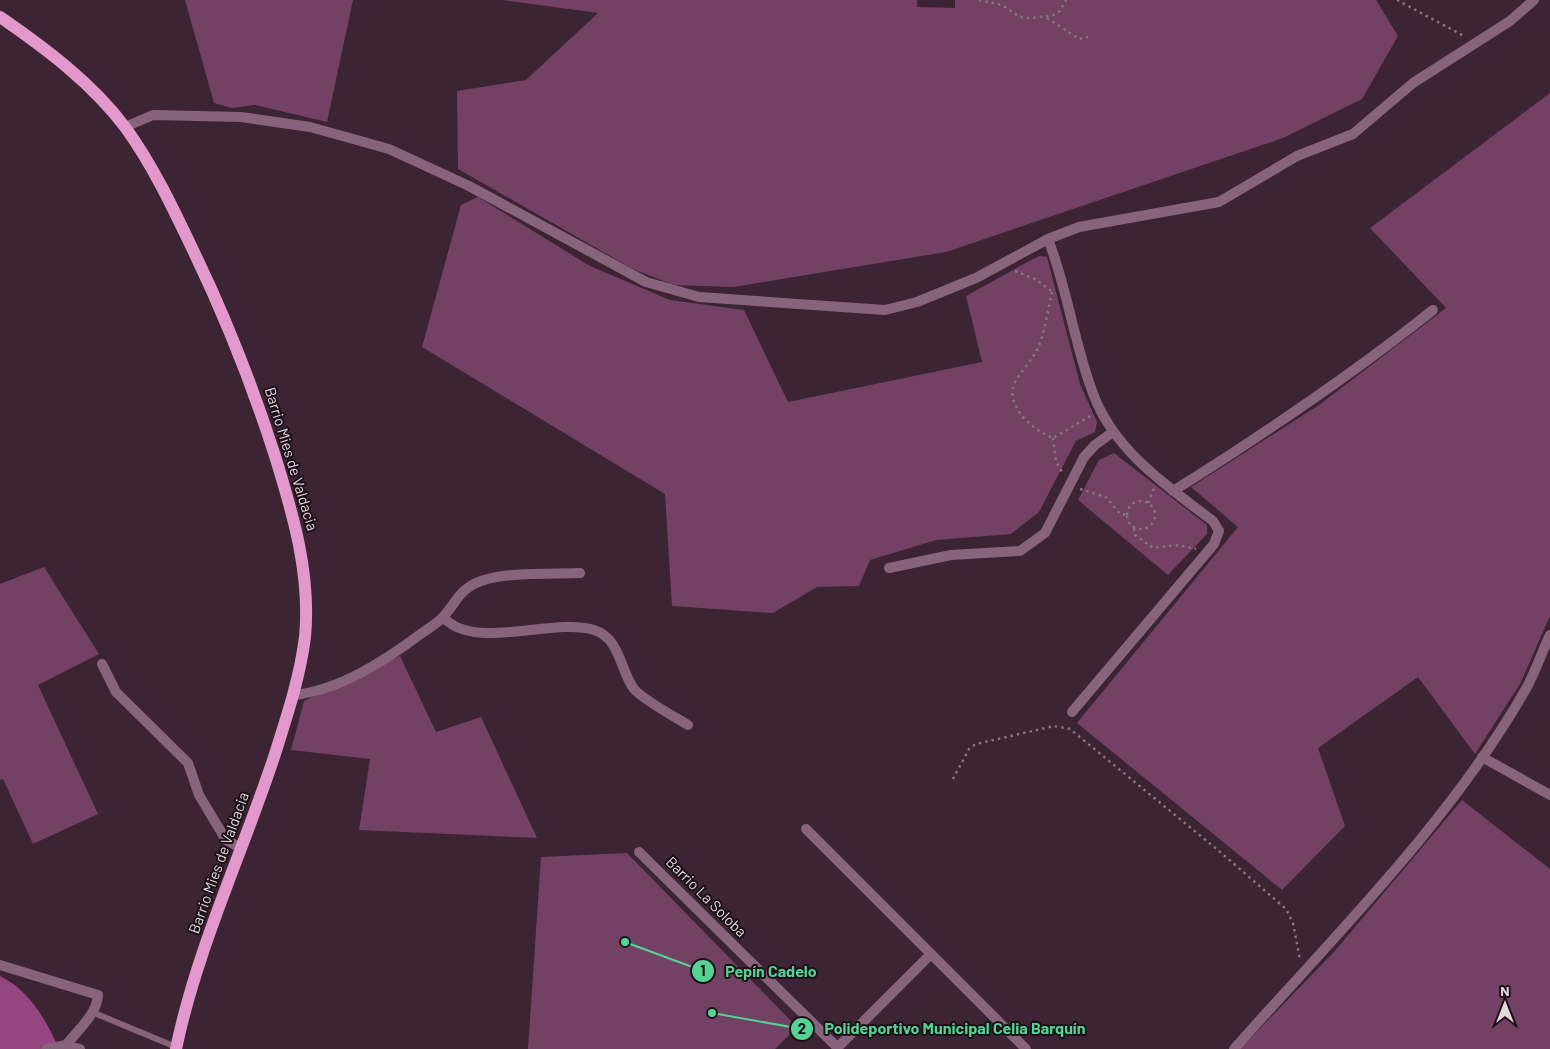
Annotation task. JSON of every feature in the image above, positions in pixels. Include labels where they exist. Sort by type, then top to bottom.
[{"type":"main road","name":"Barrio Mies de Valdacia","points":[[0,17],[36,41],[77,76],[125,127],[146,158],[216,296],[255,392],[288,499],[299,543],[306,594],[305,637],[293,695],[191,990],[176,1048]]},
{"type":"street","points":[[125,127],[153,115],[241,117],[310,127],[389,149],[469,186],[646,282],[699,297],[886,310],[916,302],[976,278],[1048,239],[1079,227],[1219,202],[1297,156],[1353,134],[1413,83],[1510,21],[1534,0]]},
{"type":"street","points":[[1048,239],[1058,265],[1086,373],[1101,412],[1114,432],[1140,463],[1219,528],[1218,537],[1207,551],[1072,712]]},
{"type":"street","points":[[1173,491],[1255,440],[1368,362],[1433,310]]},
{"type":"street","points":[[890,568],[952,555],[1020,551],[1046,533],[1084,457],[1095,444],[1114,432]]},
{"type":"street","points":[[293,695],[307,694],[328,687],[388,658],[443,617],[458,595],[481,581],[515,576],[580,573]]},
{"type":"street","points":[[443,617],[450,625],[467,631],[486,633],[562,627],[594,630],[606,636],[618,652],[634,689],[688,725]]},
{"type":"street","points":[[1234,1049],[1420,838],[1482,757],[1527,686],[1550,635]]},
{"type":"street","points":[[102,664],[116,692],[188,763],[199,795],[221,832],[226,840],[241,848]]},
{"type":"street","points":[[1482,757],[1550,794]]},
{"type":"street","points":[[806,829],[1026,1049]]},
{"type":"street","name":"Barrio La Soloba","points":[[639,852],[837,1049],[931,954]]},
{"type":"street","points":[[0,965],[98,995],[97,1004],[92,1012],[66,1045]]},
{"type":"street","points":[[47,1049],[66,1045],[80,1049]]},
{"type":"lane","points":[[92,1012],[176,1048]]},
{"type":"path","points":[[979,0],[1002,5],[1020,17],[1045,17],[1060,11],[1066,0]]},
{"type":"path","points":[[1397,0],[1476,42]]},
{"type":"path","points":[[1045,17],[1079,39],[1088,37]]},
{"type":"path","points":[[999,265],[1035,279],[1052,292],[1065,293]]},
{"type":"path","points":[[1052,292],[1038,347],[1016,381],[1013,391],[1021,417],[1040,433],[1053,438],[1068,427],[1101,412]]},
{"type":"path","points":[[1134,528],[1144,530],[1154,520],[1154,510],[1148,503],[1139,501],[1128,510],[1127,520],[1134,528],[1134,536],[1154,548],[1177,545],[1207,551]]},
{"type":"path","points":[[953,779],[969,749],[976,744],[1054,726],[1070,729],[1219,851],[1286,909],[1293,923],[1301,961],[1306,969]]},
{"type":"shaded area","points":[[185,0],[353,0],[327,122],[255,105],[232,108],[214,103]]},
{"type":"shaded area","points":[[502,0],[917,0],[917,7],[955,8],[955,0],[1376,0],[1398,36],[1362,99],[1283,138],[946,252],[733,287],[674,285],[633,269],[458,169],[457,91],[526,80],[598,13]]},
{"type":"shaded area","points":[[1550,93],[1550,616],[1520,684],[1475,754],[1418,677],[1318,748],[1345,826],[1282,890],[1077,723],[1238,527],[1191,487],[1319,405],[1446,308],[1370,228]]},
{"type":"shaded area","points":[[478,197],[590,266],[670,300],[744,310],[788,402],[982,362],[966,296],[1031,260],[1040,256],[1047,257],[1080,384],[1097,422],[1095,432],[1076,441],[1039,512],[1011,534],[936,540],[870,560],[859,586],[817,587],[773,613],[672,606],[665,494],[422,347],[461,205]]},
{"type":"shaded area","points":[[1114,453],[1207,525],[1207,534],[1168,575],[1078,500],[1099,460]]},
{"type":"shaded area","points":[[44,567],[99,654],[38,685],[98,814],[33,844],[3,779],[0,780],[0,584]]},
{"type":"shaded area","points":[[400,656],[436,732],[481,717],[537,838],[359,830],[370,759],[291,750],[304,701]]},
{"type":"shaded area","points":[[1462,800],[1550,869],[1550,1049],[1240,1049],[1334,952]]},
{"type":"shaded area","points":[[627,853],[797,1027],[775,1049],[528,1049],[541,857]]},
{"type":"shaded area","points":[[0,976],[20,989],[36,1007],[59,1049],[0,1049]]},
{"type":"place","name":"Pepín Cadelo","points":[[625,942]]},
{"type":"place","name":"Polideportivo Municipal Celia Barquín","points":[[712,1013]]}]
